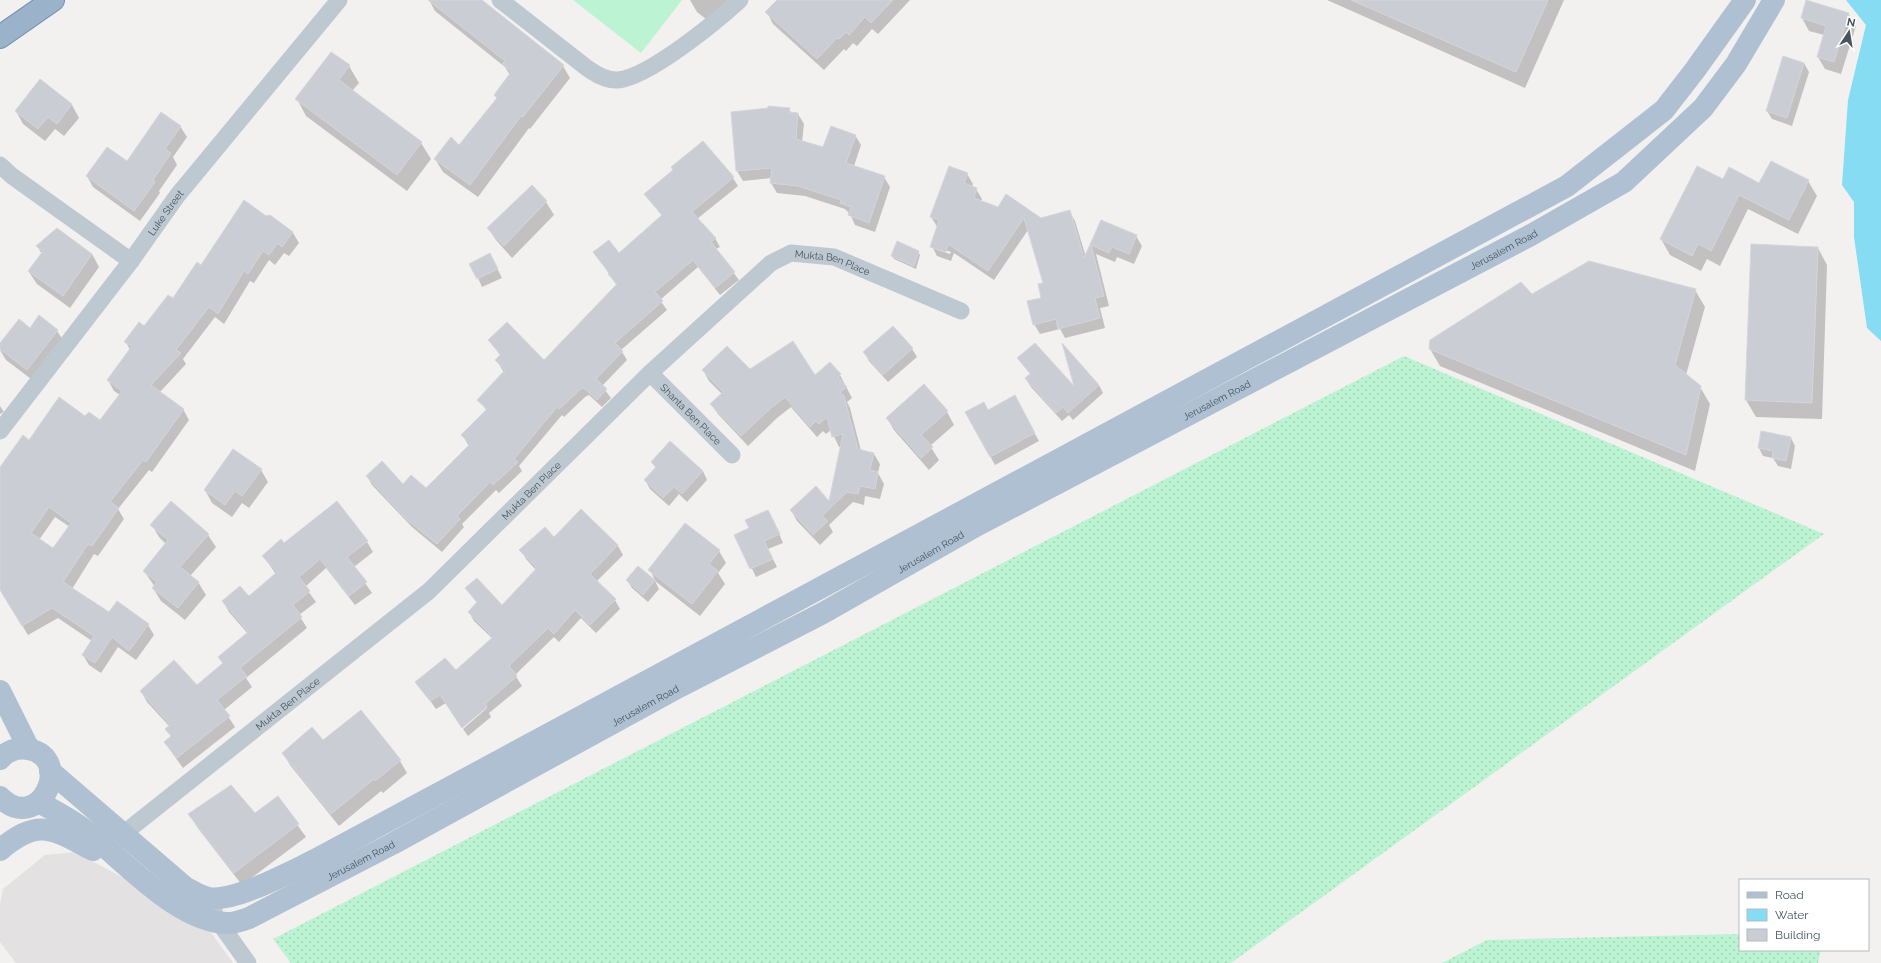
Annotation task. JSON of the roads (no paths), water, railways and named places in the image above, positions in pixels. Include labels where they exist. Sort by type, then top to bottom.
[{"type":"highway","points":[[0,38],[53,0]]},
{"type":"main road","name":"Jerusalem Road","points":[[29,749],[43,757],[50,771],[186,888],[208,898],[226,897],[248,890],[315,860],[1567,186],[1664,110],[1709,52],[1745,0]]},
{"type":"main road","name":"Jerusalem Road","points":[[0,797],[11,805],[31,804],[89,832],[149,884],[182,908],[218,922],[232,923],[249,918],[394,843],[673,690],[823,613],[974,527],[1531,235],[1624,182],[1703,108],[1736,64],[1774,0]]},
{"type":"main road","points":[[0,691],[29,749],[14,749],[0,759]]},
{"type":"main road","points":[[0,838],[31,804],[49,788],[50,771]]},
{"type":"main road","points":[[0,850],[16,837],[26,832],[40,828],[52,830],[95,851],[149,884]]},
{"type":"street","name":"Luke Street","points":[[0,431],[131,261],[177,196],[339,0]]},
{"type":"street","points":[[500,0],[587,68],[602,78],[617,80],[636,75],[656,64],[722,16],[740,0]]},
{"type":"street","points":[[0,165],[12,176],[131,261]]},
{"type":"street","name":"Mukta Ben Place","points":[[123,834],[429,591],[650,373],[771,263],[791,253],[834,256],[961,311]]},
{"type":"street","name":"Shanta Ben Place","points":[[650,373],[732,455]]},
{"type":"street","points":[[208,898],[218,922],[248,963]]},
{"type":"water","points":[[1846,0],[1881,0],[1881,341],[1867,328],[1854,237],[1854,202],[1842,185],[1848,100],[1866,25]]}]
